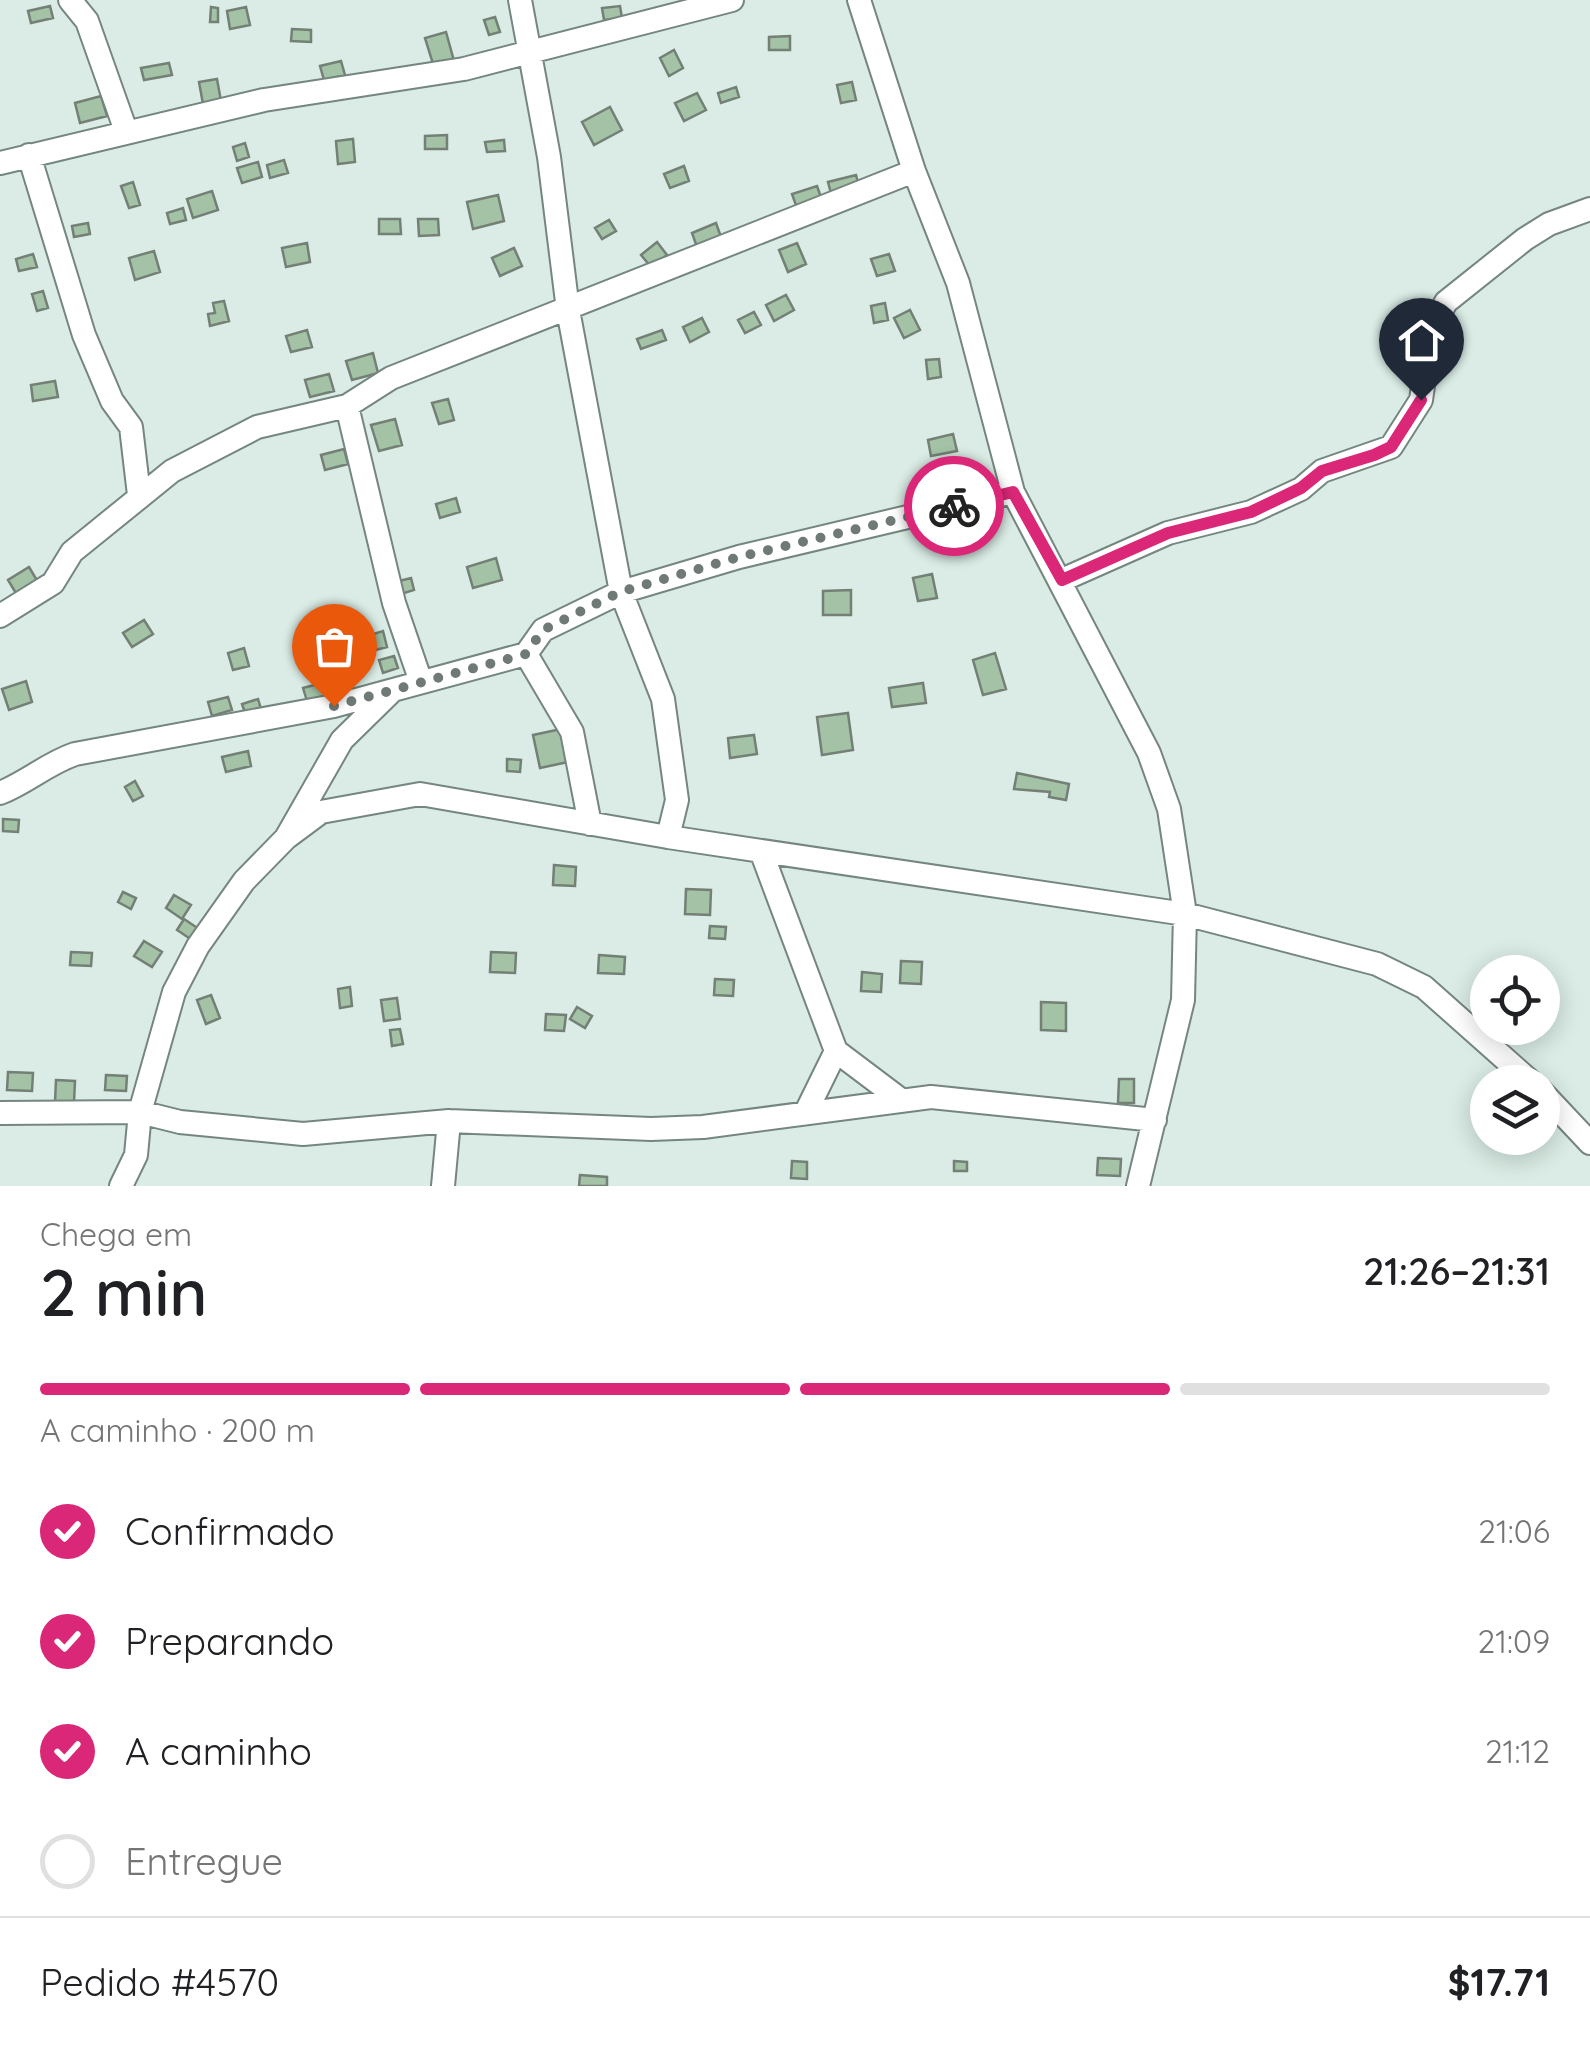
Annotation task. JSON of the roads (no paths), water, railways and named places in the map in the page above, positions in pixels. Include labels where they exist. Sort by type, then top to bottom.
[{"type":"street","points":[[70,0],[87,22],[126,132]]},
{"type":"street","points":[[520,0],[568,310],[620,592],[663,699],[677,800],[668,837]]},
{"type":"street","points":[[0,163],[264,100],[464,69],[732,0]]},
{"type":"street","points":[[859,0],[914,171],[958,283],[1013,492],[1062,580],[1162,786],[1174,831],[1186,914],[1183,1000],[1138,1186]]},
{"type":"street","points":[[29,155],[84,335],[112,401],[131,427],[139,495]]},
{"type":"street","points":[[0,616],[53,583],[72,552],[139,495],[189,461],[257,427],[347,406],[391,378],[914,171]]},
{"type":"street","points":[[1062,580],[1168,533],[1251,512],[1301,488],[1322,471],[1391,447],[1421,400],[1431,330],[1446,302],[1525,239],[1550,224],[1590,209]]},
{"type":"street","points":[[347,406],[394,603],[421,682]]},
{"type":"street","points":[[0,793],[25,782],[44,764],[75,754],[390,693],[526,654],[543,630],[620,592],[739,557],[1013,492]]},
{"type":"street","points":[[526,654],[572,732],[590,824]]},
{"type":"street","points":[[286,838],[342,740],[390,693]]},
{"type":"street","points":[[121,1186],[136,1155],[140,1112],[176,987],[198,946],[244,881],[286,838],[321,812],[420,794],[668,837],[1186,914],[1376,964],[1424,988],[1512,1065]]},
{"type":"street","points":[[677,800],[708,842]]},
{"type":"street","points":[[761,851],[836,1051],[901,1100]]},
{"type":"street","points":[[806,1112],[836,1051]]},
{"type":"street","points":[[0,1114],[140,1112],[180,1122],[302,1134],[449,1121],[652,1129],[703,1128],[901,1100],[954,1099],[1155,1120]]},
{"type":"street","points":[[1560,1111],[1590,1143]]},
{"type":"street","points":[[443,1186],[449,1121]]}]
